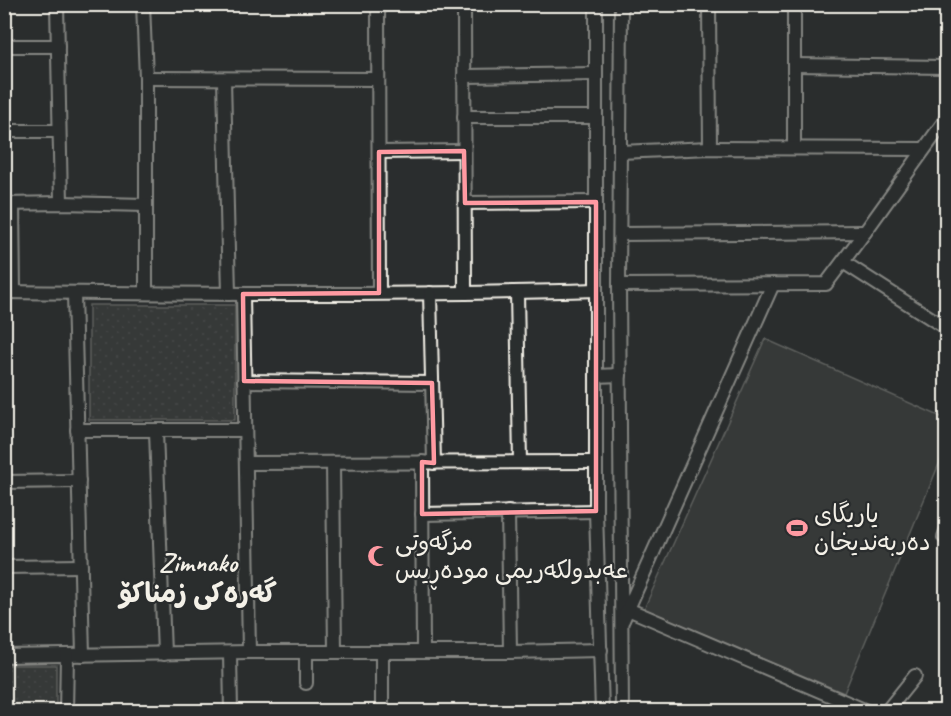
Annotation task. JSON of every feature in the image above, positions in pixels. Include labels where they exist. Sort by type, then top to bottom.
[{"type":"street","points":[[57,4],[61,203]]},
{"type":"street","points":[[143,4],[146,78],[146,293]]},
{"type":"street","points":[[378,4],[379,293]]},
{"type":"street","points":[[464,4],[465,292]]},
{"type":"street","points":[[596,4],[596,511],[602,711]]},
{"type":"street","points":[[621,4],[619,285],[625,608],[622,624],[622,711]]},
{"type":"street","points":[[709,4],[710,148]]},
{"type":"street","points":[[794,4],[794,148]]},
{"type":"street","points":[[4,46],[58,46]]},
{"type":"street","points":[[794,65],[946,67]]},
{"type":"street","points":[[464,76],[596,74]]},
{"type":"street","points":[[146,78],[378,79]]},
{"type":"street","points":[[224,79],[230,294]]},
{"type":"street","points":[[464,117],[596,117]]},
{"type":"street","points":[[619,285],[826,284],[946,119]]},
{"type":"street","points":[[4,130],[59,131]]},
{"type":"street","points":[[620,152],[710,148],[924,149]]},
{"type":"street","points":[[379,152],[465,151]]},
{"type":"street","points":[[465,203],[596,202]]},
{"type":"street","points":[[146,205],[9,204],[9,292],[243,294],[596,290]]},
{"type":"street","points":[[620,234],[865,232]]},
{"type":"street","points":[[843,262],[946,328]]},
{"type":"street","points":[[625,608],[773,284]]},
{"type":"street","points":[[517,292],[520,462]]},
{"type":"street","points":[[74,293],[82,655]]},
{"type":"street","points":[[423,652],[422,514],[428,463],[432,383],[430,293]]},
{"type":"street","points":[[243,294],[249,652]]},
{"type":"street","points":[[596,376],[620,375]]},
{"type":"street","points":[[244,381],[432,383]]},
{"type":"street","points":[[77,430],[245,430]]},
{"type":"street","points":[[156,431],[164,654]]},
{"type":"street","points":[[247,463],[596,462]]},
{"type":"street","points":[[333,463],[335,652]]},
{"type":"street","points":[[4,482],[79,481]]},
{"type":"street","points":[[422,514],[596,511]]},
{"type":"street","points":[[508,512],[510,652]]},
{"type":"street","points":[[4,567],[81,566]]},
{"type":"street","points":[[625,608],[869,711]]},
{"type":"street","points":[[4,656],[601,650]]},
{"type":"street","points":[[306,652],[306,683]]},
{"type":"street","points":[[382,652],[382,711]]},
{"type":"street","points":[[230,653],[231,711]]},
{"type":"street","points":[[66,711],[68,655]]},
{"type":"street","points":[[887,711],[915,676]]},
{"type":"highlighted area","points":[[464,151],[465,203],[596,202],[596,511],[422,514],[422,462],[434,463],[432,383],[244,381],[243,294],[379,293],[379,152]]},
{"type":"shaded area","points":[[89,305],[235,305],[235,420],[89,420]]},
{"type":"shaded area","name":"یاریگاى ده‌ربه‌ندیخان","points":[[765,339],[946,419],[946,447],[844,693],[644,609]]},
{"type":"shaded area","points":[[5,665],[56,665],[56,711],[5,711]]},
{"type":"place","name":"یاریگاى ده‌ربه‌ندیخان","points":[[797,528]]},
{"type":"place","name":"مزگەوتی عەبدولکەریمی مودەڕیس","points":[[378,556]]},
{"type":"district","name":"Zimnako گەرەکی زمناکۆ","points":[[198,578]]}]
